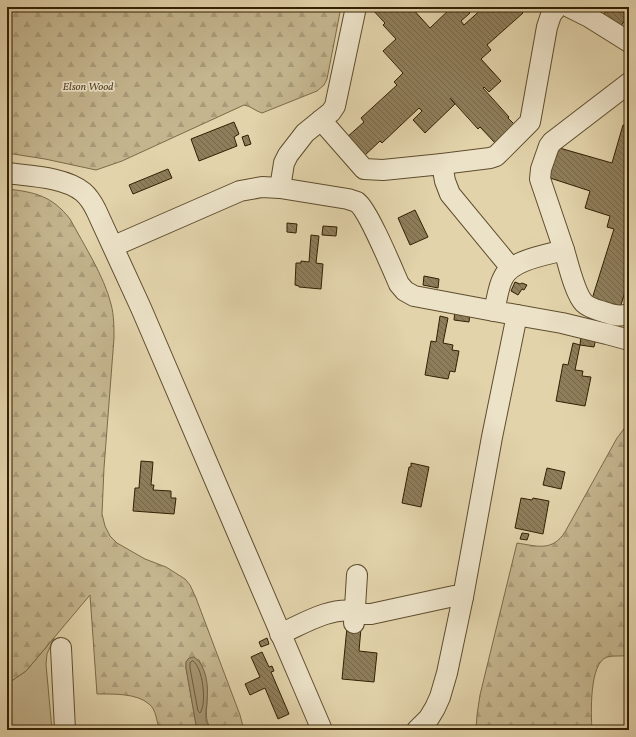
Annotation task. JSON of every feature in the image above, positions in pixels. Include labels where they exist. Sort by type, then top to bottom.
[{"type":"lane","points":[[280,188],[286,159],[305,133],[331,112],[336,103],[356,7]]},
{"type":"lane","points":[[321,120],[364,169],[383,170],[485,159],[496,156],[530,122],[546,31],[550,18],[557,7]]},
{"type":"lane","points":[[570,7],[629,42]]},
{"type":"lane","points":[[629,83],[561,134],[549,146],[541,169],[540,179],[577,290],[584,303],[615,315],[629,314]]},
{"type":"lane","points":[[442,164],[445,181],[450,194],[511,268]]},
{"type":"lane","points":[[7,173],[52,179],[70,184],[77,188],[91,201],[114,246],[322,730]]},
{"type":"lane","points":[[114,246],[244,189],[262,187],[280,188],[348,199],[357,202],[363,209],[401,287],[408,294],[421,298],[592,330],[629,340]]},
{"type":"lane","points":[[494,311],[502,279],[505,273],[523,262],[564,250]]},
{"type":"lane","points":[[417,730],[432,712],[440,697],[447,673],[463,597],[516,315]]},
{"type":"lane","points":[[355,617],[357,575]]},
{"type":"lane","points":[[280,634],[332,612],[342,610],[355,617],[454,596],[463,597]]},
{"type":"lane","points":[[62,648],[64,730]]},
{"type":"green space","name":"Elson Wood","points":[[23,7],[341,7],[327,79],[324,85],[317,91],[262,113],[244,105],[122,161],[96,170],[45,159],[7,153],[7,13]]},
{"type":"green space","points":[[7,189],[42,196],[50,200],[63,211],[70,219],[104,283],[112,308],[114,321],[104,468],[102,514],[105,526],[110,536],[117,543],[145,559],[166,567],[185,579],[190,585],[240,715],[244,730],[211,730],[206,712],[206,679],[199,660],[189,658],[186,662],[197,730],[159,730],[153,709],[144,700],[124,695],[97,694],[90,595],[26,671],[7,684]]},
{"type":"green space","points":[[629,422],[629,655],[607,657],[601,661],[597,669],[592,690],[592,730],[476,730],[480,695],[517,543],[544,546],[555,543],[560,538],[565,532],[617,438]]},
{"type":"green space","points":[[54,638],[47,654],[46,664],[52,730],[7,730],[7,684],[26,671]]},
{"type":"water","points":[[194,657],[198,660],[206,676],[208,695],[206,720],[211,730],[197,730],[186,668],[186,662],[189,658]]},
{"type":"building","points":[[370,7],[411,7],[430,28],[452,7],[465,7],[470,13],[461,21],[464,25],[484,7],[524,7],[520,10],[523,13],[487,45],[491,50],[481,59],[501,81],[489,92],[484,87],[483,88],[516,126],[496,144],[480,127],[478,129],[450,98],[455,104],[425,133],[413,120],[422,111],[419,108],[382,143],[380,141],[363,157],[346,138],[364,122],[361,118],[397,85],[394,82],[403,73],[383,51],[396,39],[383,25],[385,23]]},
{"type":"building","points":[[609,7],[614,7],[628,15],[621,26],[603,15]]},
{"type":"building","points":[[234,122],[239,134],[234,137],[237,146],[199,161],[191,139]]},
{"type":"building","points":[[623,125],[629,127],[629,279],[620,308],[592,299],[614,229],[607,227],[610,216],[585,208],[590,191],[547,177],[556,147],[612,163]]},
{"type":"building","points":[[248,135],[251,144],[245,146],[242,137]]},
{"type":"building","points":[[168,169],[172,178],[133,194],[129,185]]},
{"type":"building","points":[[415,210],[428,237],[410,245],[398,218]]},
{"type":"building","points":[[287,223],[297,224],[296,233],[287,232]]},
{"type":"building","points":[[323,226],[337,227],[336,236],[322,235]]},
{"type":"building","points":[[311,235],[319,236],[316,263],[323,264],[321,289],[299,287],[295,285],[296,263],[301,263],[301,261],[309,262]]},
{"type":"building","points":[[424,276],[439,279],[438,288],[423,285]]},
{"type":"building","points":[[515,282],[527,285],[518,295],[511,291]]},
{"type":"building","points":[[455,310],[470,313],[469,322],[454,320]]},
{"type":"building","points":[[440,316],[448,318],[443,343],[453,345],[452,350],[459,351],[455,372],[450,371],[448,379],[425,375],[431,341],[436,342]]},
{"type":"building","points":[[581,336],[596,338],[594,347],[580,345]]},
{"type":"building","points":[[573,343],[580,345],[575,370],[583,371],[582,376],[591,377],[585,406],[556,401],[563,364],[568,365]]},
{"type":"building","points":[[141,461],[153,462],[151,485],[154,485],[153,490],[171,491],[171,498],[176,498],[174,514],[133,511],[135,488],[139,488]]},
{"type":"building","points":[[411,463],[429,467],[421,507],[402,503]]},
{"type":"building","points":[[547,468],[565,472],[561,489],[543,485]]},
{"type":"building","points":[[521,498],[532,500],[533,498],[549,501],[543,534],[515,528]]},
{"type":"building","points":[[522,533],[529,534],[527,540],[520,539]]},
{"type":"building","points":[[347,627],[361,628],[359,651],[377,653],[374,682],[342,679]]},
{"type":"building","points":[[267,638],[269,644],[261,647],[259,642]]},
{"type":"building","points":[[262,652],[269,667],[272,666],[274,671],[271,672],[289,714],[278,719],[265,688],[250,695],[245,684],[260,677],[251,657]]}]
